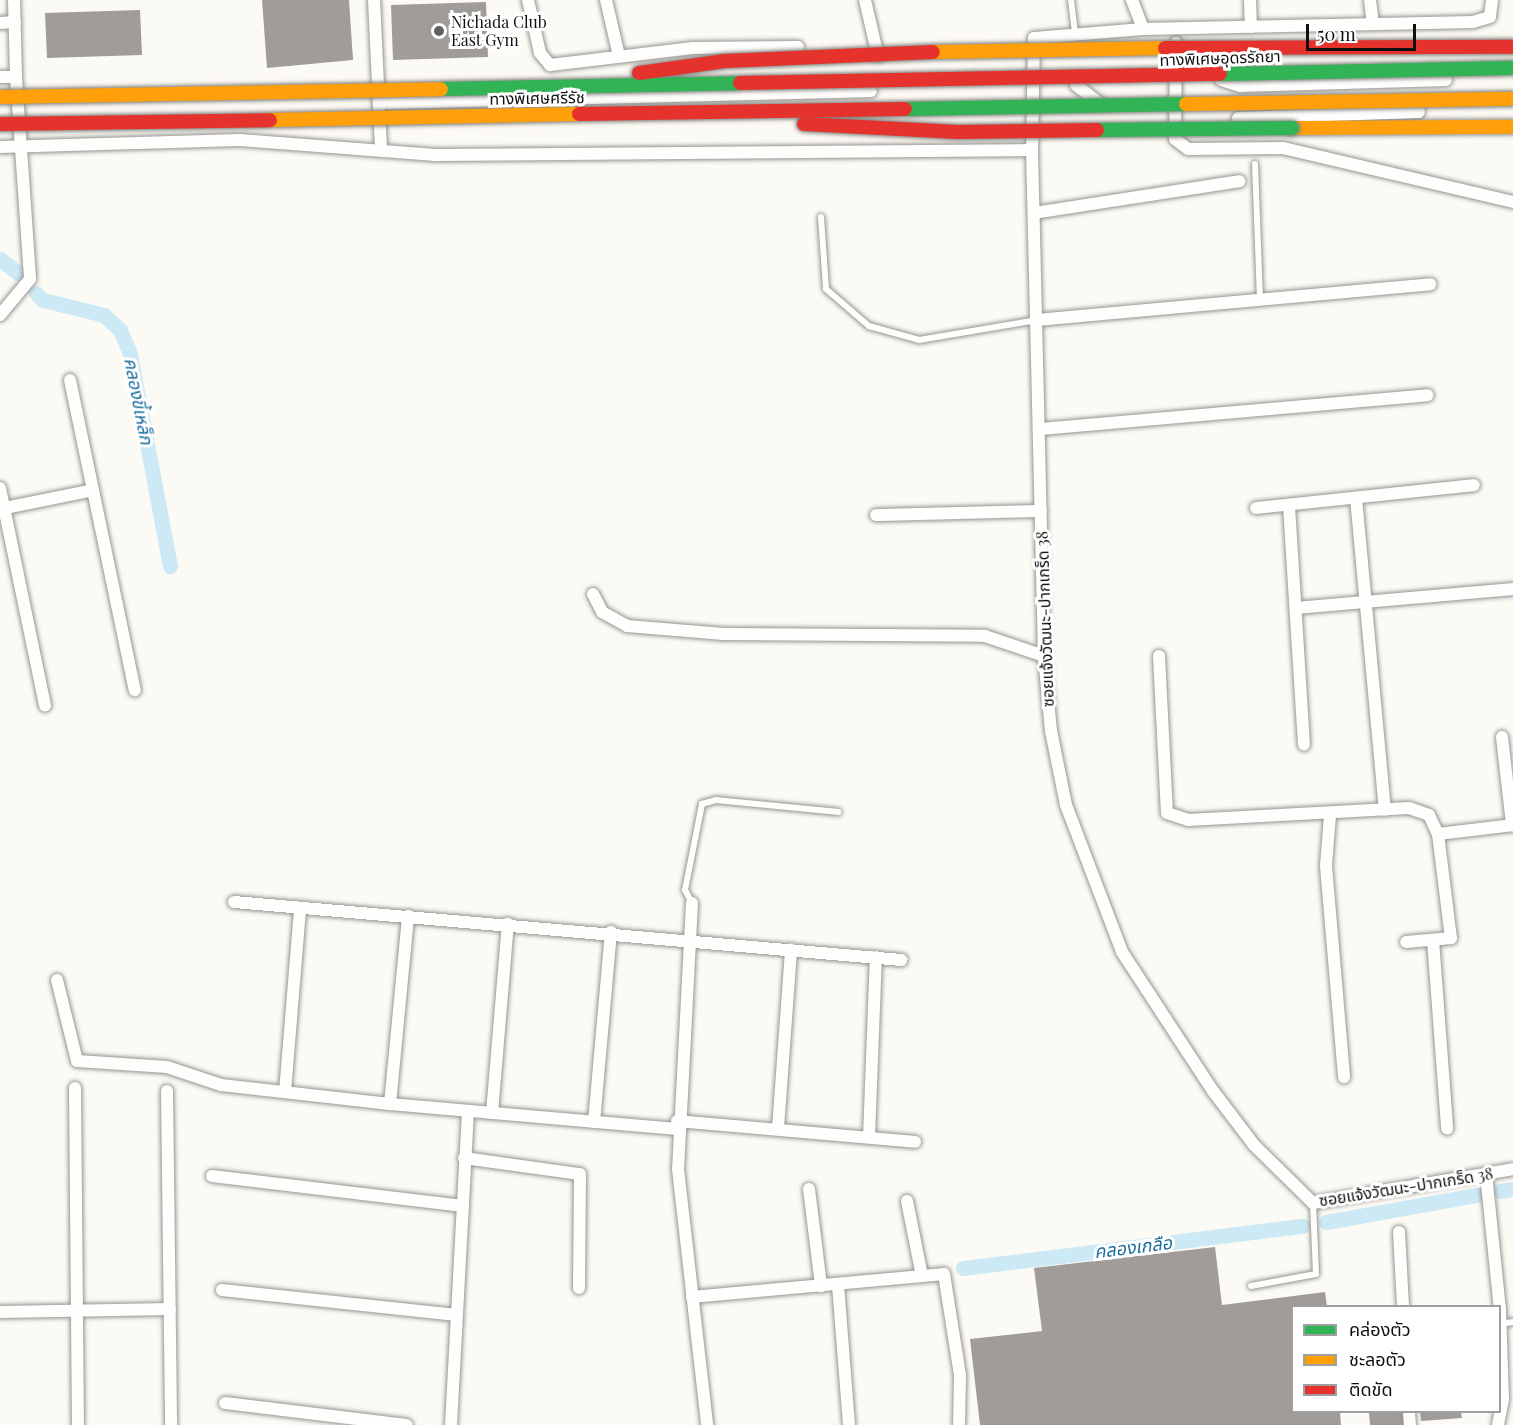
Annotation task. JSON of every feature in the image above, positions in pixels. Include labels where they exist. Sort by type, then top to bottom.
[{"type":"highway","points":[[540,87],[725,61],[992,49],[1513,47]]},
{"type":"highway","name":"ทางพิเศษอุดรรัถยา","points":[[1074,82],[1513,70]]},
{"type":"highway","name":"ทางพิเศษศรีรัช","points":[[0,97],[540,87],[1074,82]]},
{"type":"highway","name":"ทางพิเศษศรีรัช","points":[[0,124],[1513,99]]},
{"type":"highway","points":[[666,113],[958,132],[1513,127]]},
{"type":"street","points":[[0,315],[30,279],[24,146],[16,76],[14,0]]},
{"type":"street","points":[[374,0],[381,151]]},
{"type":"street","points":[[528,0],[540,53],[550,65],[693,48],[872,46]]},
{"type":"street","points":[[606,0],[619,56]]},
{"type":"street","points":[[865,0],[872,46],[879,57],[896,62],[1034,59],[1034,38],[1143,29],[1473,22],[1490,17],[1492,0]]},
{"type":"street","points":[[1132,0],[1143,29]]},
{"type":"street","points":[[1250,0],[1251,27]]},
{"type":"street","points":[[1370,0],[1373,24]]},
{"type":"street","points":[[0,23],[15,22]]},
{"type":"street","points":[[1176,28],[1175,139],[1188,149],[1283,148],[1513,202]]},
{"type":"street","name":"ซอยแจ้งวัฒนะ-ปากเกร็ด 38","points":[[1034,59],[1032,150],[1041,429],[1044,656],[1066,805],[1122,952],[1213,1091],[1254,1145],[1313,1203],[1513,1170]]},
{"type":"street","points":[[387,103],[1033,87],[1074,82],[1475,80],[1513,70]]},
{"type":"street","points":[[0,77],[16,76]]},
{"type":"street","points":[[1074,82],[1102,105],[1175,120],[1513,108]]},
{"type":"street","points":[[0,147],[240,140],[381,151],[1032,150]]},
{"type":"street","points":[[1034,213],[1240,181]]},
{"type":"street","points":[[1037,320],[1260,302],[1430,284]]},
{"type":"street","points":[[70,380],[135,690]]},
{"type":"street","points":[[1041,429],[1428,395]]},
{"type":"street","points":[[1256,508],[1474,485]]},
{"type":"street","points":[[0,488],[2,508],[45,705]]},
{"type":"street","points":[[2,508],[93,490]]},
{"type":"street","points":[[1356,498],[1385,810]]},
{"type":"street","points":[[1289,506],[1304,746]]},
{"type":"street","points":[[876,515],[1041,511]]},
{"type":"street","points":[[1296,608],[1513,589]]},
{"type":"street","points":[[593,594],[602,612],[627,626],[724,634],[985,636],[1044,656]]},
{"type":"street","points":[[1159,656],[1167,813],[1188,820],[1409,808],[1429,815],[1438,834],[1451,938],[1406,942]]},
{"type":"street","points":[[1438,834],[1513,825],[1502,737]]},
{"type":"street","points":[[1330,814],[1326,866],[1344,1077]]},
{"type":"street","points":[[234,902],[688,938],[901,960]]},
{"type":"street","points":[[692,903],[677,1125],[692,1297],[707,1425]]},
{"type":"street","points":[[285,1092],[300,908]]},
{"type":"street","points":[[390,1104],[408,916]]},
{"type":"street","points":[[492,1113],[508,924]]},
{"type":"street","points":[[594,1122],[611,932]]},
{"type":"street","points":[[1432,940],[1447,1128]]},
{"type":"street","points":[[778,1128],[791,949]]},
{"type":"street","points":[[869,1137],[876,957]]},
{"type":"street","points":[[57,980],[77,1061],[167,1067],[222,1085],[390,1104],[594,1122],[778,1128],[915,1142]]},
{"type":"street","points":[[75,1088],[78,1425]]},
{"type":"street","points":[[167,1091],[171,1425]]},
{"type":"street","points":[[451,1425],[468,1111]]},
{"type":"street","points":[[464,1158],[580,1174],[579,1288]]},
{"type":"street","points":[[1486,1174],[1498,1305]]},
{"type":"street","points":[[212,1176],[463,1206]]},
{"type":"street","points":[[809,1189],[821,1286]]},
{"type":"street","points":[[907,1201],[922,1276]]},
{"type":"street","points":[[1399,1232],[1403,1305]]},
{"type":"street","points":[[692,1297],[944,1274],[960,1375],[959,1425]]},
{"type":"street","points":[[838,1285],[849,1425]]},
{"type":"street","points":[[222,1290],[457,1315]]},
{"type":"street","points":[[0,1312],[170,1309]]},
{"type":"street","points":[[1501,1349],[1503,1399],[1501,1409]]},
{"type":"street","points":[[225,1404],[407,1425]]},
{"type":"lane","points":[[1071,0],[1075,34]]},
{"type":"lane","points":[[1255,164],[1260,302]]},
{"type":"lane","points":[[821,217],[826,289],[869,326],[919,340],[1037,320]]},
{"type":"lane","points":[[692,903],[686,890],[702,804],[716,800],[838,812]]},
{"type":"lane","points":[[1251,1286],[1317,1274],[1313,1203]]},
{"type":"building","points":[[262,0],[349,0],[353,60],[267,68]]},
{"type":"building","name":"Nichada Club East Gym","points":[[486,2],[488,57],[393,60],[391,5]]},
{"type":"building","points":[[140,10],[142,55],[47,58],[45,13]]},
{"type":"building","points":[[1215,1247],[1222,1305],[1325,1292],[1327,1305],[1291,1305],[1291,1413],[1340,1413],[1341,1425],[980,1425],[970,1339],[1042,1331],[1034,1268]]},
{"type":"building","points":[[1369,1413],[1408,1413],[1409,1425],[1370,1425]]},
{"type":"building","points":[[1420,1413],[1461,1413],[1462,1418],[1421,1421]]},
{"type":"waterway","name":"คลองขี้เหล็ก","points":[[0,259],[18,273]]},
{"type":"waterway","name":"คลองขี้เหล็ก","points":[[36,293],[43,300],[104,315],[120,330],[130,354],[170,566]]},
{"type":"waterway","name":"คลองเกลือ","points":[[1500,1191],[1513,1189]]},
{"type":"waterway","name":"คลองเกลือ","points":[[1326,1222],[1476,1195]]},
{"type":"waterway","name":"คลองเกลือ","points":[[963,1268],[1302,1226]]},
{"type":"traffic: slow","points":[[933,52],[1165,48]]},
{"type":"traffic: slow","points":[[0,97],[441,89]]},
{"type":"traffic: slow","points":[[1186,104],[1513,99]]},
{"type":"traffic: slow","points":[[270,120],[579,114]]},
{"type":"traffic: slow","points":[[1292,128],[1513,127]]},
{"type":"traffic: fast","points":[[1220,74],[1513,68]]},
{"type":"traffic: fast","points":[[441,89],[740,83]]},
{"type":"traffic: fast","points":[[905,109],[1186,104]]},
{"type":"traffic: fast","points":[[1097,130],[1292,128]]},
{"type":"traffic: jam","points":[[1165,48],[1513,47]]},
{"type":"traffic: jam","points":[[639,73],[725,61],[933,52]]},
{"type":"traffic: jam","points":[[740,83],[1220,74]]},
{"type":"traffic: jam","points":[[579,114],[905,109]]},
{"type":"traffic: jam","points":[[0,124],[270,120]]},
{"type":"traffic: jam","points":[[804,124],[958,132],[1097,130]]},
{"type":"place","name":"Nichada Club East Gym","points":[[439,31]]}]
